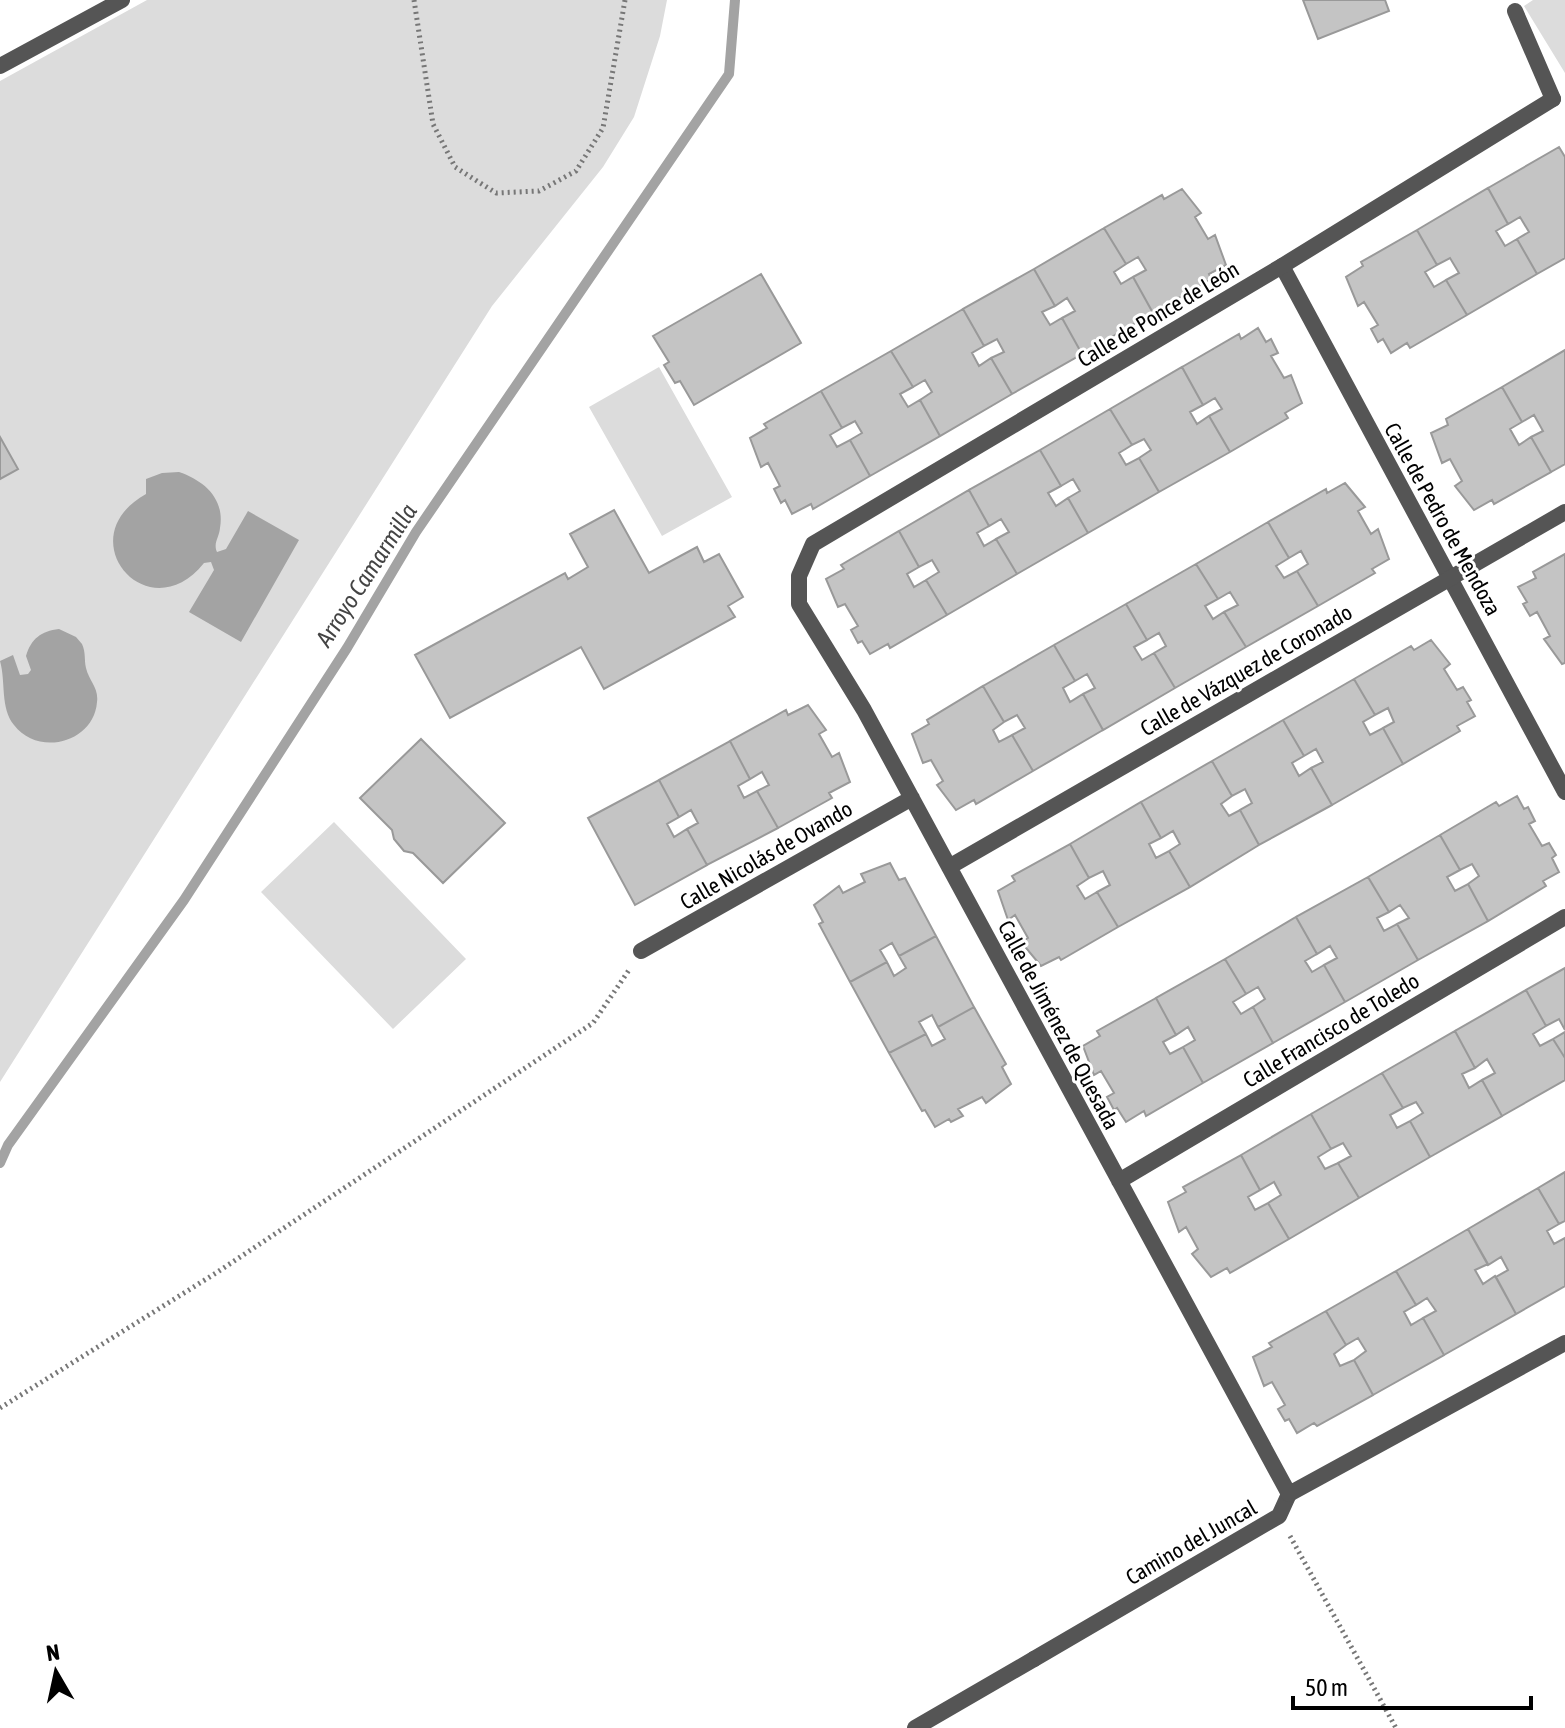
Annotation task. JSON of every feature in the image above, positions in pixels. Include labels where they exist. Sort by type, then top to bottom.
[{"type":"street","points":[[0,66],[122,0]]},
{"type":"street","name":"Calle de Ponce de León","points":[[799,576],[813,544],[1282,266],[1553,99],[1515,11]]},
{"type":"street","name":"Calle de Pedro de Mendoza","points":[[1282,266],[1565,792]]},
{"type":"street","name":"Calle de Vázquez de Coronado","points":[[949,867],[1565,512]]},
{"type":"street","name":"Calle de Jiménez de Quesada","points":[[799,576],[799,604],[912,798],[1289,1494]]},
{"type":"street","name":"Calle Nicolás de Ovando","points":[[641,951],[912,798]]},
{"type":"street","name":"Calle Francisco de Toledo","points":[[1119,1181],[1565,917]]},
{"type":"street","points":[[1289,1494],[1565,1343]]},
{"type":"street","name":"Camino del Juncal","points":[[915,1728],[1279,1516],[1289,1494]]},
{"type":"path","points":[[414,0],[433,124],[455,167],[496,193],[539,191],[576,171],[603,128],[625,0]]},
{"type":"path","points":[[0,1408],[216,1273],[593,1023],[641,951]]},
{"type":"path","points":[[1279,1516],[1396,1728]]},
{"type":"shaded area","points":[[147,0],[667,0],[660,36],[634,117],[603,167],[492,306],[0,1082],[0,81]]},
{"type":"shaded area","points":[[1533,0],[1565,0],[1565,73],[1524,6]]},
{"type":"shaded area","points":[[659,367],[732,497],[662,536],[589,407]]},
{"type":"shaded area","points":[[179,472],[205,486],[216,500],[221,518],[217,552],[226,549],[248,511],[299,540],[241,642],[189,612],[214,570],[211,562],[204,563],[182,582],[160,588],[140,584],[124,571],[115,554],[114,533],[124,512],[146,494],[146,479],[162,473]]},
{"type":"shaded area","points":[[59,629],[76,637],[82,644],[97,702],[94,716],[76,736],[50,743],[24,735],[14,725],[5,703],[0,661],[13,655],[20,675],[28,674],[31,670],[26,656],[31,645],[42,634]]},
{"type":"shaded area","points":[[334,822],[466,959],[393,1029],[261,892]]},
{"type":"building","points":[[1303,0],[1385,0],[1389,11],[1318,39]]},
{"type":"building","points":[[1559,147],[1565,157],[1565,258],[1537,274],[1517,239],[1529,232],[1520,217],[1508,224],[1488,188]]},
{"type":"building","points":[[1488,188],[1508,224],[1496,231],[1505,246],[1517,239],[1537,274],[1467,315],[1446,280],[1459,273],[1450,258],[1437,265],[1417,230]]},
{"type":"building","points":[[1182,189],[1201,213],[1195,217],[1208,239],[1215,235],[1226,265],[1209,274],[1211,279],[1153,313],[1133,277],[1146,270],[1138,257],[1126,264],[1104,228],[1162,195],[1164,199]]},
{"type":"building","points":[[1104,228],[1126,264],[1114,272],[1121,284],[1133,277],[1153,313],[1082,354],[1062,318],[1075,311],[1067,298],[1055,306],[1034,269]]},
{"type":"building","points":[[1417,230],[1437,265],[1425,272],[1434,287],[1446,280],[1467,315],[1410,348],[1407,343],[1391,353],[1383,339],[1378,342],[1371,329],[1378,325],[1364,302],[1358,306],[1346,277],[1363,266],[1361,262]]},
{"type":"building","points":[[1034,269],[1055,306],[1042,312],[1050,325],[1062,318],[1082,354],[1012,394],[991,358],[1004,352],[997,339],[984,346],[963,309]]},
{"type":"building","points":[[761,274],[801,343],[694,405],[680,381],[675,383],[664,365],[669,362],[653,336]]},
{"type":"building","points":[[963,309],[984,346],[972,353],[979,366],[991,358],[1012,394],[940,436],[920,400],[932,392],[925,380],[913,387],[891,351]]},
{"type":"building","points":[[1258,328],[1266,342],[1271,339],[1278,353],[1271,356],[1284,378],[1291,375],[1302,403],[1285,413],[1288,418],[1230,452],[1209,416],[1222,409],[1215,398],[1203,405],[1182,367],[1239,334],[1241,339]]},
{"type":"building","points":[[1565,350],[1565,464],[1551,472],[1531,437],[1543,431],[1534,415],[1522,422],[1502,387]]},
{"type":"building","points":[[891,351],[913,387],[900,394],[908,407],[920,400],[940,436],[870,476],[850,440],[862,433],[855,421],[842,428],[821,391]]},
{"type":"building","points":[[1182,367],[1203,405],[1190,412],[1197,424],[1209,416],[1230,452],[1159,492],[1139,458],[1151,450],[1144,439],[1132,445],[1110,409]]},
{"type":"building","points":[[1502,387],[1522,422],[1510,429],[1519,445],[1531,437],[1551,472],[1494,504],[1492,500],[1474,510],[1455,486],[1462,481],[1450,459],[1442,463],[1431,433],[1448,425],[1446,419]]},
{"type":"building","points":[[821,391],[842,428],[830,435],[837,447],[850,440],[870,476],[813,509],[811,504],[792,514],[785,500],[781,503],[774,489],[780,486],[768,463],[761,467],[750,438],[767,428],[764,424]]},
{"type":"building","points":[[1110,409],[1132,445],[1119,453],[1126,465],[1139,458],[1159,492],[1088,533],[1068,498],[1080,491],[1073,479],[1061,486],[1040,450]]},
{"type":"building","points":[[0,437],[18,469],[0,479]]},
{"type":"building","points":[[1040,450],[1061,486],[1048,493],[1056,506],[1068,498],[1088,533],[1017,574],[996,539],[1009,532],[1001,519],[989,526],[969,490]]},
{"type":"building","points":[[1345,483],[1365,507],[1358,511],[1371,534],[1378,529],[1389,559],[1372,569],[1375,573],[1318,606],[1297,571],[1308,564],[1301,551],[1289,558],[1268,522],[1326,489],[1327,493]]},
{"type":"building","points":[[969,490],[989,526],[977,533],[984,546],[996,539],[1017,574],[947,615],[926,580],[939,572],[932,560],[919,567],[899,531]]},
{"type":"building","points":[[614,510],[649,573],[697,547],[704,562],[719,554],[743,597],[728,606],[735,617],[604,689],[581,647],[450,718],[415,655],[565,573],[568,579],[588,567],[570,534]]},
{"type":"building","points":[[1268,522],[1289,558],[1276,566],[1284,578],[1297,571],[1318,606],[1246,647],[1224,612],[1238,605],[1230,592],[1218,599],[1196,564]]},
{"type":"building","points":[[899,531],[919,567],[907,574],[914,587],[926,580],[947,615],[890,648],[888,644],[870,654],[862,641],[858,643],[851,630],[858,626],[845,604],[838,607],[826,579],[844,569],[841,565]]},
{"type":"building","points":[[1565,554],[1565,663],[1562,664],[1544,639],[1550,636],[1537,612],[1530,616],[1523,604],[1527,602],[1518,587],[1536,578],[1533,572]]},
{"type":"building","points":[[1196,564],[1218,599],[1205,606],[1213,619],[1224,612],[1246,647],[1175,688],[1154,653],[1166,646],[1159,633],[1147,640],[1126,604]]},
{"type":"building","points":[[1126,604],[1147,640],[1134,647],[1142,660],[1154,653],[1175,688],[1103,730],[1083,694],[1095,688],[1087,674],[1075,681],[1054,645]]},
{"type":"building","points":[[1431,640],[1450,664],[1444,669],[1457,690],[1463,687],[1471,700],[1467,702],[1475,716],[1457,726],[1460,731],[1403,764],[1383,728],[1394,722],[1388,708],[1375,715],[1354,679],[1411,646],[1414,650]]},
{"type":"building","points":[[1054,645],[1075,681],[1063,688],[1070,702],[1083,694],[1103,730],[1033,771],[1012,735],[1025,728],[1017,715],[1004,722],[983,686]]},
{"type":"building","points":[[1354,679],[1375,715],[1363,722],[1370,735],[1383,728],[1403,764],[1332,805],[1311,768],[1323,762],[1316,749],[1304,756],[1283,720]]},
{"type":"building","points":[[983,686],[1004,722],[993,730],[999,742],[1012,735],[1033,771],[976,804],[974,800],[956,810],[937,785],[943,781],[931,760],[923,763],[912,734],[929,724],[927,720]]},
{"type":"building","points":[[808,705],[826,730],[819,734],[832,757],[839,753],[850,782],[829,793],[832,798],[778,828],[757,791],[769,785],[762,772],[750,779],[730,741],[786,710],[788,715]]},
{"type":"building","points":[[1283,720],[1304,756],[1292,763],[1299,776],[1311,768],[1332,805],[1259,845],[1240,810],[1252,803],[1245,789],[1232,796],[1212,761]]},
{"type":"building","points":[[421,739],[505,823],[443,883],[413,853],[404,851],[394,839],[392,830],[360,798]]},
{"type":"building","points":[[730,741],[750,779],[738,786],[744,798],[757,791],[778,828],[707,865],[687,829],[698,823],[691,810],[679,817],[659,780]]},
{"type":"building","points":[[1212,761],[1232,796],[1221,804],[1229,816],[1240,810],[1259,845],[1190,887],[1169,851],[1180,844],[1173,831],[1161,838],[1141,802]]},
{"type":"building","points":[[659,780],[679,817],[667,824],[674,837],[687,829],[707,865],[635,905],[588,818]]},
{"type":"building","points":[[1517,796],[1524,809],[1528,807],[1535,821],[1529,824],[1542,846],[1549,843],[1556,855],[1552,858],[1559,872],[1543,881],[1546,886],[1488,921],[1468,884],[1479,876],[1472,864],[1460,870],[1440,835],[1496,802],[1499,806]]},
{"type":"building","points":[[1141,802],[1161,838],[1149,844],[1156,858],[1169,851],[1190,887],[1118,927],[1097,892],[1110,885],[1103,871],[1089,878],[1070,844]]},
{"type":"building","points":[[1440,835],[1460,870],[1447,877],[1455,891],[1468,884],[1488,921],[1418,960],[1397,924],[1409,918],[1400,905],[1389,912],[1368,877]]},
{"type":"building","points":[[1070,844],[1089,878],[1077,886],[1085,899],[1097,892],[1118,927],[1061,960],[1059,957],[1041,966],[1021,942],[1028,938],[1015,915],[1008,920],[998,891],[1015,881],[1012,876]]},
{"type":"building","points":[[890,863],[899,880],[905,878],[936,936],[899,956],[892,943],[880,950],[887,962],[850,982],[819,924],[823,922],[814,905],[839,886],[843,893],[865,882],[861,874]]},
{"type":"building","points":[[1368,877],[1389,912],[1377,918],[1384,931],[1397,924],[1418,960],[1345,1002],[1324,965],[1337,958],[1330,946],[1317,954],[1296,917]]},
{"type":"building","points":[[1296,917],[1317,954],[1305,961],[1312,972],[1324,965],[1345,1002],[1273,1043],[1253,1007],[1265,999],[1258,987],[1246,994],[1225,959]]},
{"type":"building","points":[[936,936],[974,1007],[938,1027],[932,1015],[919,1022],[926,1034],[889,1053],[850,982],[887,962],[894,976],[906,968],[899,956]]},
{"type":"building","points":[[1225,959],[1246,994],[1233,1002],[1241,1014],[1253,1007],[1273,1043],[1203,1083],[1183,1047],[1195,1040],[1188,1027],[1176,1035],[1156,998]]},
{"type":"building","points":[[1565,968],[1565,1030],[1559,1019],[1546,1026],[1526,990]]},
{"type":"building","points":[[1526,990],[1546,1026],[1533,1034],[1540,1046],[1553,1039],[1565,1058],[1565,1080],[1502,1116],[1482,1080],[1495,1073],[1487,1059],[1475,1068],[1455,1031]]},
{"type":"building","points":[[1156,998],[1176,1035],[1163,1042],[1170,1054],[1183,1047],[1203,1083],[1146,1116],[1144,1111],[1126,1122],[1107,1097],[1114,1093],[1101,1071],[1094,1075],[1083,1046],[1100,1036],[1097,1031]]},
{"type":"building","points":[[974,1007],[1006,1064],[1002,1067],[1011,1084],[986,1103],[982,1097],[958,1109],[963,1116],[935,1127],[925,1110],[922,1111],[889,1053],[926,1034],[932,1046],[945,1039],[938,1027]]},
{"type":"building","points":[[1455,1031],[1475,1068],[1462,1074],[1469,1088],[1482,1080],[1502,1116],[1430,1157],[1410,1121],[1423,1113],[1416,1102],[1403,1108],[1382,1073]]},
{"type":"building","points":[[1565,1032],[1565,1058],[1553,1039]]},
{"type":"building","points":[[1382,1073],[1403,1108],[1390,1115],[1397,1128],[1410,1121],[1430,1157],[1359,1198],[1338,1163],[1351,1156],[1343,1143],[1331,1149],[1311,1114]]},
{"type":"building","points":[[1311,1114],[1331,1149],[1318,1157],[1325,1169],[1338,1163],[1359,1198],[1289,1239],[1268,1203],[1281,1195],[1274,1182],[1260,1190],[1241,1155]]},
{"type":"building","points":[[1241,1155],[1260,1190],[1248,1197],[1255,1210],[1268,1203],[1289,1239],[1230,1273],[1227,1268],[1211,1277],[1192,1254],[1198,1249],[1186,1227],[1179,1232],[1168,1202],[1186,1192],[1183,1187]]},
{"type":"building","points":[[1565,1172],[1565,1221],[1559,1224],[1538,1188]]},
{"type":"building","points":[[1538,1188],[1559,1224],[1547,1231],[1554,1244],[1565,1238],[1565,1286],[1516,1314],[1496,1277],[1508,1270],[1501,1257],[1488,1265],[1468,1229]]},
{"type":"building","points":[[1468,1229],[1488,1264],[1475,1270],[1483,1284],[1495,1276],[1516,1314],[1444,1355],[1423,1318],[1436,1311],[1427,1298],[1416,1305],[1396,1271]]},
{"type":"building","points":[[1396,1271],[1416,1305],[1404,1312],[1411,1325],[1423,1318],[1444,1355],[1373,1395],[1354,1360],[1366,1351],[1358,1338],[1346,1345],[1326,1311]]},
{"type":"building","points":[[1326,1311],[1346,1345],[1334,1354],[1340,1366],[1354,1360],[1373,1395],[1317,1426],[1314,1423],[1297,1433],[1289,1419],[1285,1421],[1278,1409],[1285,1405],[1272,1382],[1264,1386],[1253,1357],[1272,1347],[1269,1343]]},
{"type":"waterway","name":"Arroyo Camarmilla","points":[[0,1163],[8,1145],[184,900],[347,648],[416,532],[729,74],[735,0]]}]
